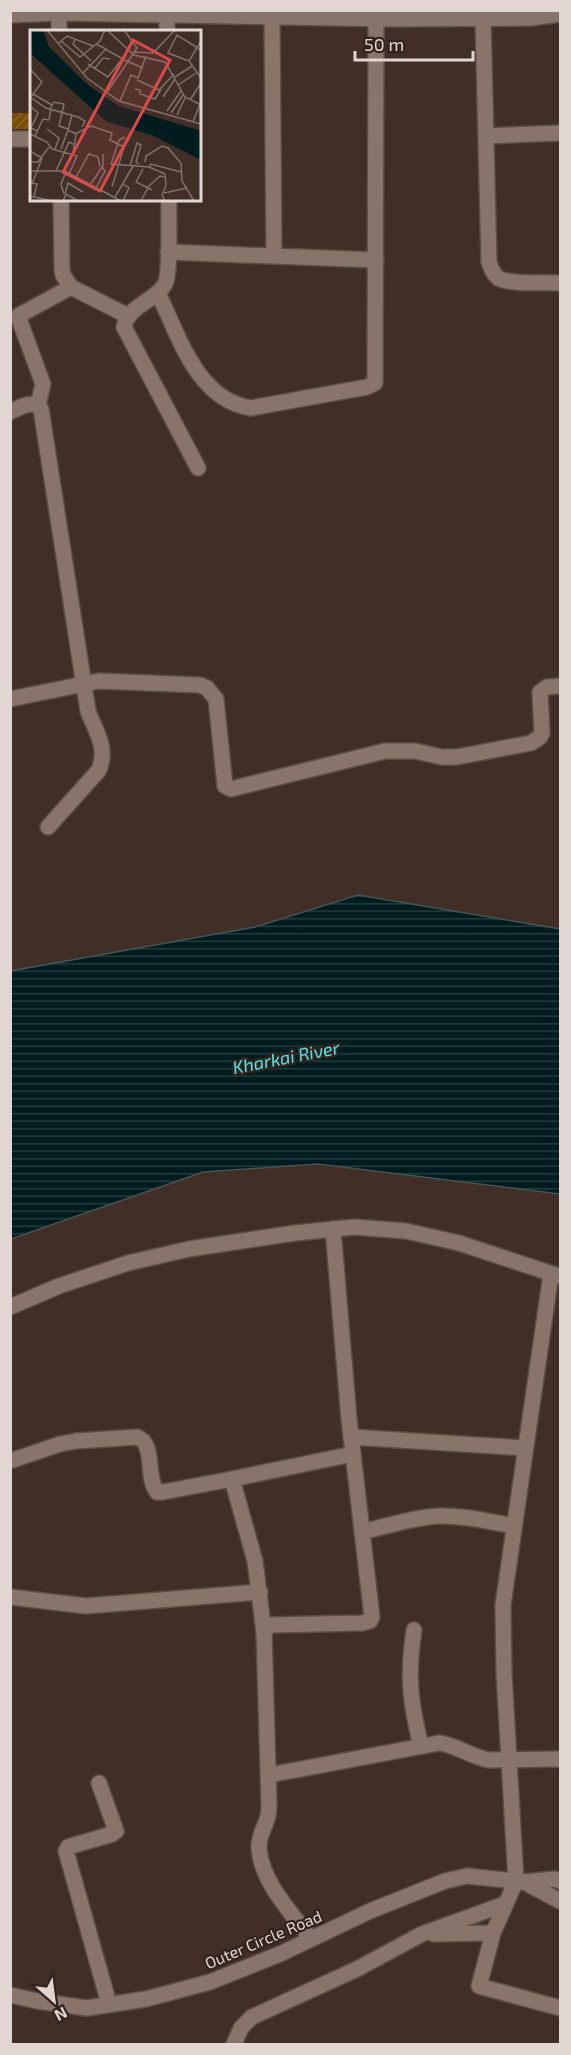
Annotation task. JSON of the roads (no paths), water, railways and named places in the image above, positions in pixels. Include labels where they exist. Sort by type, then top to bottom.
[{"type":"street","points":[[10,15],[59,13],[167,16],[199,13],[272,17],[483,19],[532,14],[561,15]]},
{"type":"street","points":[[59,13],[59,30]]},
{"type":"street","points":[[167,16],[167,30]]},
{"type":"street","points":[[272,17],[274,256]]},
{"type":"street","points":[[158,293],[195,370],[225,400],[238,406],[251,408],[367,387],[375,383],[376,18]]},
{"type":"street","points":[[483,19],[489,262],[498,278],[507,281],[561,283]]},
{"type":"street","points":[[486,136],[561,134]]},
{"type":"street","points":[[10,139],[30,139]]},
{"type":"street","points":[[61,201],[63,275],[71,287],[128,316]]},
{"type":"street","points":[[169,201],[167,280],[158,293],[128,316],[124,327],[198,468]]},
{"type":"street","points":[[168,252],[376,260]]},
{"type":"street","points":[[48,827],[99,770],[103,760],[100,738],[88,711],[41,409],[38,405],[44,384],[18,316],[71,287]]},
{"type":"street","points":[[10,412],[27,405],[38,405]]},
{"type":"street","points":[[10,699],[84,683],[114,681],[200,685],[207,688],[216,699],[225,786],[231,789],[385,751],[415,751],[458,758],[531,743],[542,733],[540,692],[548,687],[561,686]]},
{"type":"street","points":[[10,1307],[59,1286],[128,1263],[189,1249],[295,1233],[354,1227],[406,1230],[459,1243],[556,1275],[525,1448],[503,1605],[502,1633],[520,1882],[505,1904],[493,1933],[479,1986],[561,2008]]},
{"type":"street","points":[[264,1633],[271,1625],[362,1623],[370,1621],[372,1614],[351,1437],[333,1229]]},
{"type":"street","points":[[351,1437],[525,1448]]},
{"type":"street","points":[[10,1461],[76,1441],[141,1438],[146,1444],[152,1480],[157,1492],[163,1492],[353,1454]]},
{"type":"street","points":[[232,1479],[255,1561],[264,1633],[269,1775],[268,1820],[260,1834],[259,1849],[263,1868],[273,1887],[311,1939]]},
{"type":"street","points":[[362,1532],[439,1516],[464,1517],[514,1526]]},
{"type":"street","points":[[10,1597],[86,1606],[260,1592]]},
{"type":"street","points":[[414,1630],[409,1688],[412,1712],[421,1746]]},
{"type":"street","points":[[269,1775],[439,1743],[450,1744],[479,1758],[561,1759]]},
{"type":"street","points":[[99,1783],[116,1831],[68,1847],[66,1851],[109,2004]]},
{"type":"street","name":"Outer Circle Road","points":[[10,1995],[87,2008],[146,1999],[210,1982],[280,1954],[370,1911],[445,1881],[467,1876],[520,1882],[555,1879],[561,1881]]},
{"type":"street","name":"Outer Circle Road","points":[[520,1882],[561,1901]]},
{"type":"street","points":[[234,2044],[241,2028],[252,2018],[357,1969],[422,1934],[505,1904]]},
{"type":"street","points":[[422,1934],[493,1933]]},
{"type":"water","name":"Kharkai River","points":[[358,895],[560,929],[560,1194],[318,1164],[203,1172],[11,1239],[11,971],[255,927]]}]
